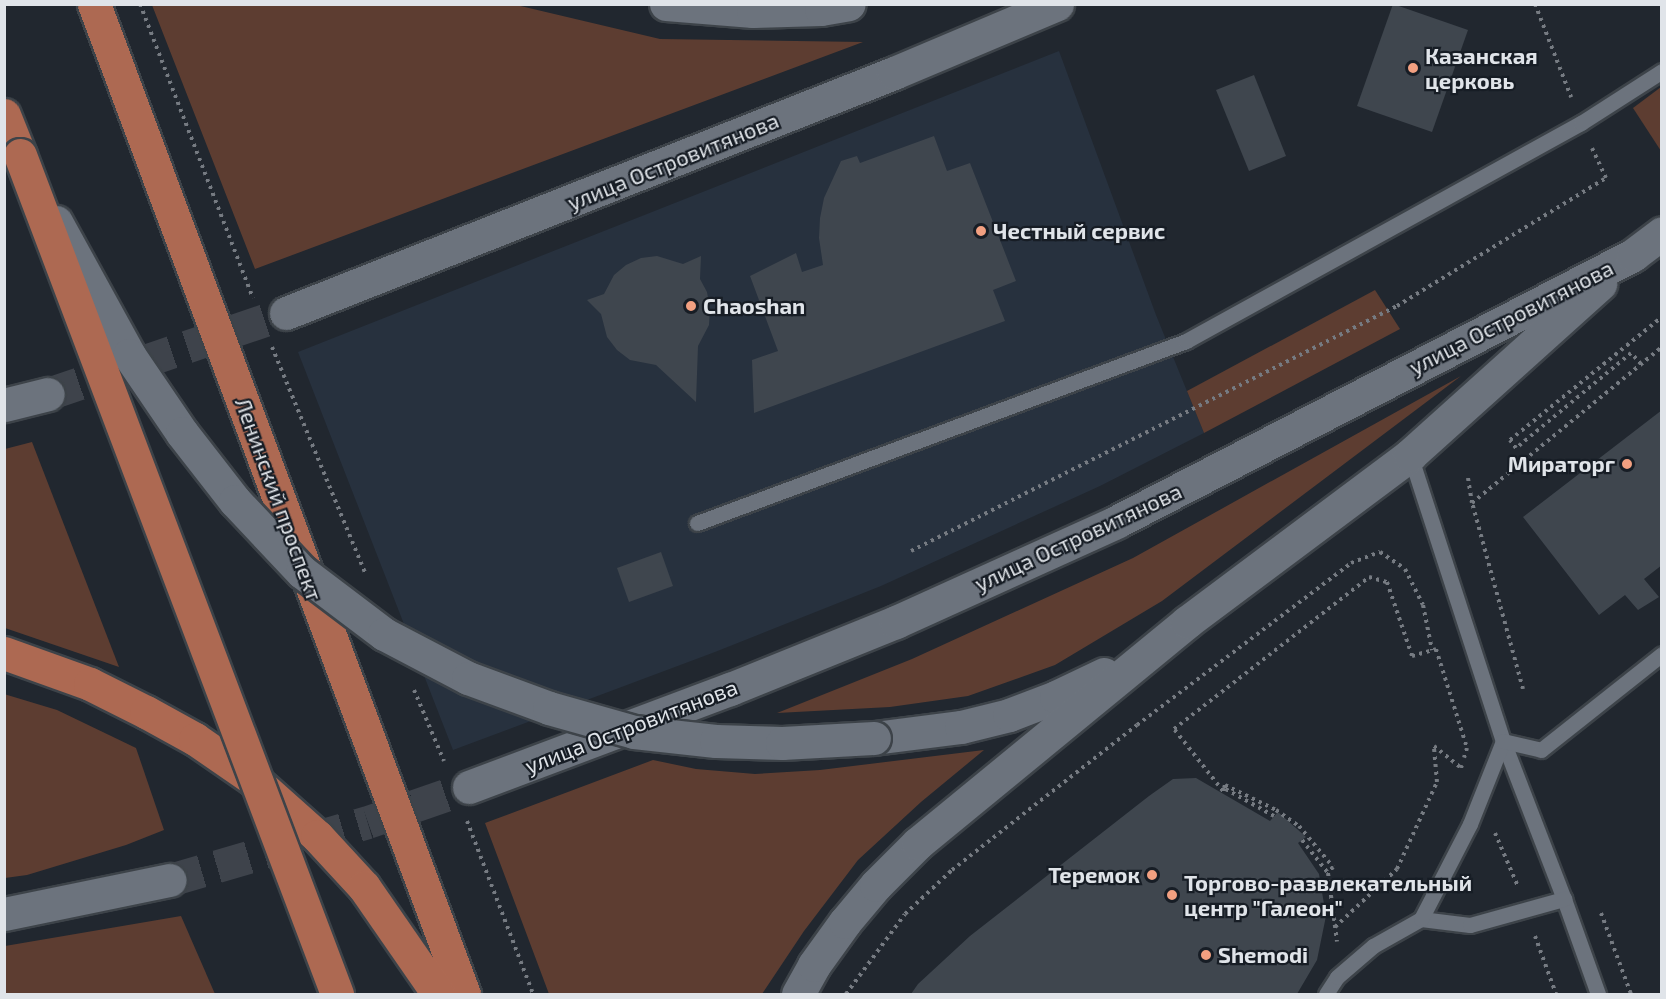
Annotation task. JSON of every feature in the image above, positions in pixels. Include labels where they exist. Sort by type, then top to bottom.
[{"type":"main road","name":"Ленинский проспект","points":[[94,4],[464,994]]},
{"type":"main road","points":[[666,4],[753,11],[821,9],[849,4]]},
{"type":"main road","name":"улица Островитянова","points":[[286,313],[894,73],[1057,4]]},
{"type":"main road","points":[[4,115],[337,994]]},
{"type":"main road","points":[[20,155],[129,355],[182,433],[235,501],[302,572],[384,634],[468,678],[549,708],[634,732],[716,741],[782,744],[874,738],[961,727],[1009,715],[1056,698],[1108,671],[1187,622]]},
{"type":"main road","name":"улица Островитянова","points":[[459,788],[730,689],[896,622],[1116,522],[1633,255],[1662,233]]},
{"type":"main road","points":[[798,994],[814,965],[845,922],[876,885],[918,843],[1187,622],[1410,455],[1633,255]]},
{"type":"main road","points":[[4,405],[48,394]]},
{"type":"main road","points":[[4,653],[90,684],[146,712],[195,739],[253,779],[316,836],[364,887],[438,994]]},
{"type":"main road","points":[[4,914],[170,880]]},
{"type":"lane","points":[[697,523],[1186,341],[1581,123],[1662,70]]},
{"type":"lane","points":[[1410,455],[1503,741],[1598,994]]},
{"type":"lane","points":[[1503,741],[1541,750],[1662,654]]},
{"type":"lane","points":[[1326,994],[1337,977],[1373,946],[1420,919],[1470,824],[1503,741]]},
{"type":"lane","points":[[1420,919],[1470,925],[1564,899]]},
{"type":"path","points":[[141,4],[254,300]]},
{"type":"path","points":[[911,551],[1396,306],[1606,178],[1581,123],[1535,4]]},
{"type":"path","points":[[1641,364],[1631,352],[1516,448],[1510,440],[1662,317]]},
{"type":"path","points":[[271,344],[369,584]]},
{"type":"path","points":[[1472,503],[1662,347]]},
{"type":"path","points":[[1468,478],[1472,503],[1523,689]]},
{"type":"path","points":[[846,994],[905,914],[952,870],[1137,725],[1351,563],[1380,552],[1405,569],[1423,605],[1432,650]]},
{"type":"path","points":[[1328,873],[1333,867],[1299,826],[1266,805],[1225,785],[1223,791],[1174,729],[1369,577],[1387,582],[1412,656],[1436,649],[1467,748],[1461,768],[1434,746],[1437,782],[1397,869],[1335,927]]},
{"type":"path","points":[[410,681],[459,788],[532,994]]},
{"type":"path","points":[[1224,788],[1274,816]]},
{"type":"path","points":[[1492,826],[1521,893]]},
{"type":"path","points":[[1302,840],[1328,873],[1337,942],[1332,951]]},
{"type":"path","points":[[1533,931],[1556,994]]},
{"type":"shaded area","points":[[512,4],[660,39],[863,42],[255,269],[152,5]]},
{"type":"shaded area","points":[[1059,51],[1156,315],[1204,433],[1100,486],[881,586],[715,652],[453,750],[298,352]]},
{"type":"shaded area","points":[[1661,87],[1661,151],[1633,108]]},
{"type":"shaded area","points":[[1375,290],[1400,329],[1204,433],[1187,391]]},
{"type":"shaded area","points":[[1461,376],[1162,601],[1055,665],[968,696],[890,707],[777,713],[912,659],[1133,558]]},
{"type":"shaded area","points":[[32,442],[119,667],[5,628],[5,449]]},
{"type":"shaded area","points":[[4,694],[57,710],[136,748],[164,830],[126,845],[27,875],[5,878]]},
{"type":"shaded area","points":[[984,750],[921,802],[858,860],[804,931],[762,994],[549,994],[485,823],[653,760],[696,769],[755,774],[820,770]]},
{"type":"shaded area","points":[[181,916],[215,994],[5,994],[5,946]]},
{"type":"building","name":"Казанская церковь","points":[[1393,4],[1468,30],[1432,132],[1357,106]]},
{"type":"building","points":[[1254,75],[1286,156],[1249,171],[1216,90]]},
{"type":"building","points":[[934,136],[947,171],[970,163],[1016,281],[993,290],[1005,321],[754,413],[752,360],[778,351],[750,276],[796,253],[802,272],[823,265],[819,238],[820,218],[824,198],[841,161],[857,156],[860,163]]},
{"type":"building","points":[[657,256],[683,264],[701,256],[700,279],[707,292],[710,309],[709,325],[698,346],[696,402],[656,365],[630,360],[617,350],[607,337],[601,314],[587,300],[604,294],[614,275],[626,265],[641,258]]},
{"type":"building","name":"Мираторг","points":[[1662,410],[1662,565],[1644,579],[1659,597],[1638,610],[1625,595],[1599,615],[1523,517]]},
{"type":"building","points":[[661,552],[673,586],[629,602],[617,568]]},
{"type":"building","name":"Торгово-развлекательный центр \"Галеон\"","points":[[1196,778],[1270,821],[1278,812],[1306,837],[1298,843],[1319,874],[1326,916],[1317,960],[1297,994],[911,994],[918,984],[970,936],[1149,796],[1173,779]]},
{"type":"tunnel","points":[[48,394],[286,313]]},
{"type":"tunnel","points":[[170,880],[368,822],[469,787]]},
{"type":"place","name":"Казанская церковь","points":[[1413,68]]},
{"type":"place","name":"Честный сервис","points":[[981,231]]},
{"type":"place","name":"Chaoshan","points":[[691,306]]},
{"type":"place","name":"Мираторг","points":[[1627,464]]},
{"type":"place","name":"Теремок","points":[[1152,875]]},
{"type":"place","name":"Торгово-развлекательный центр \"Галеон\"","points":[[1172,895]]},
{"type":"place","name":"Shemodi","points":[[1206,955]]}]
